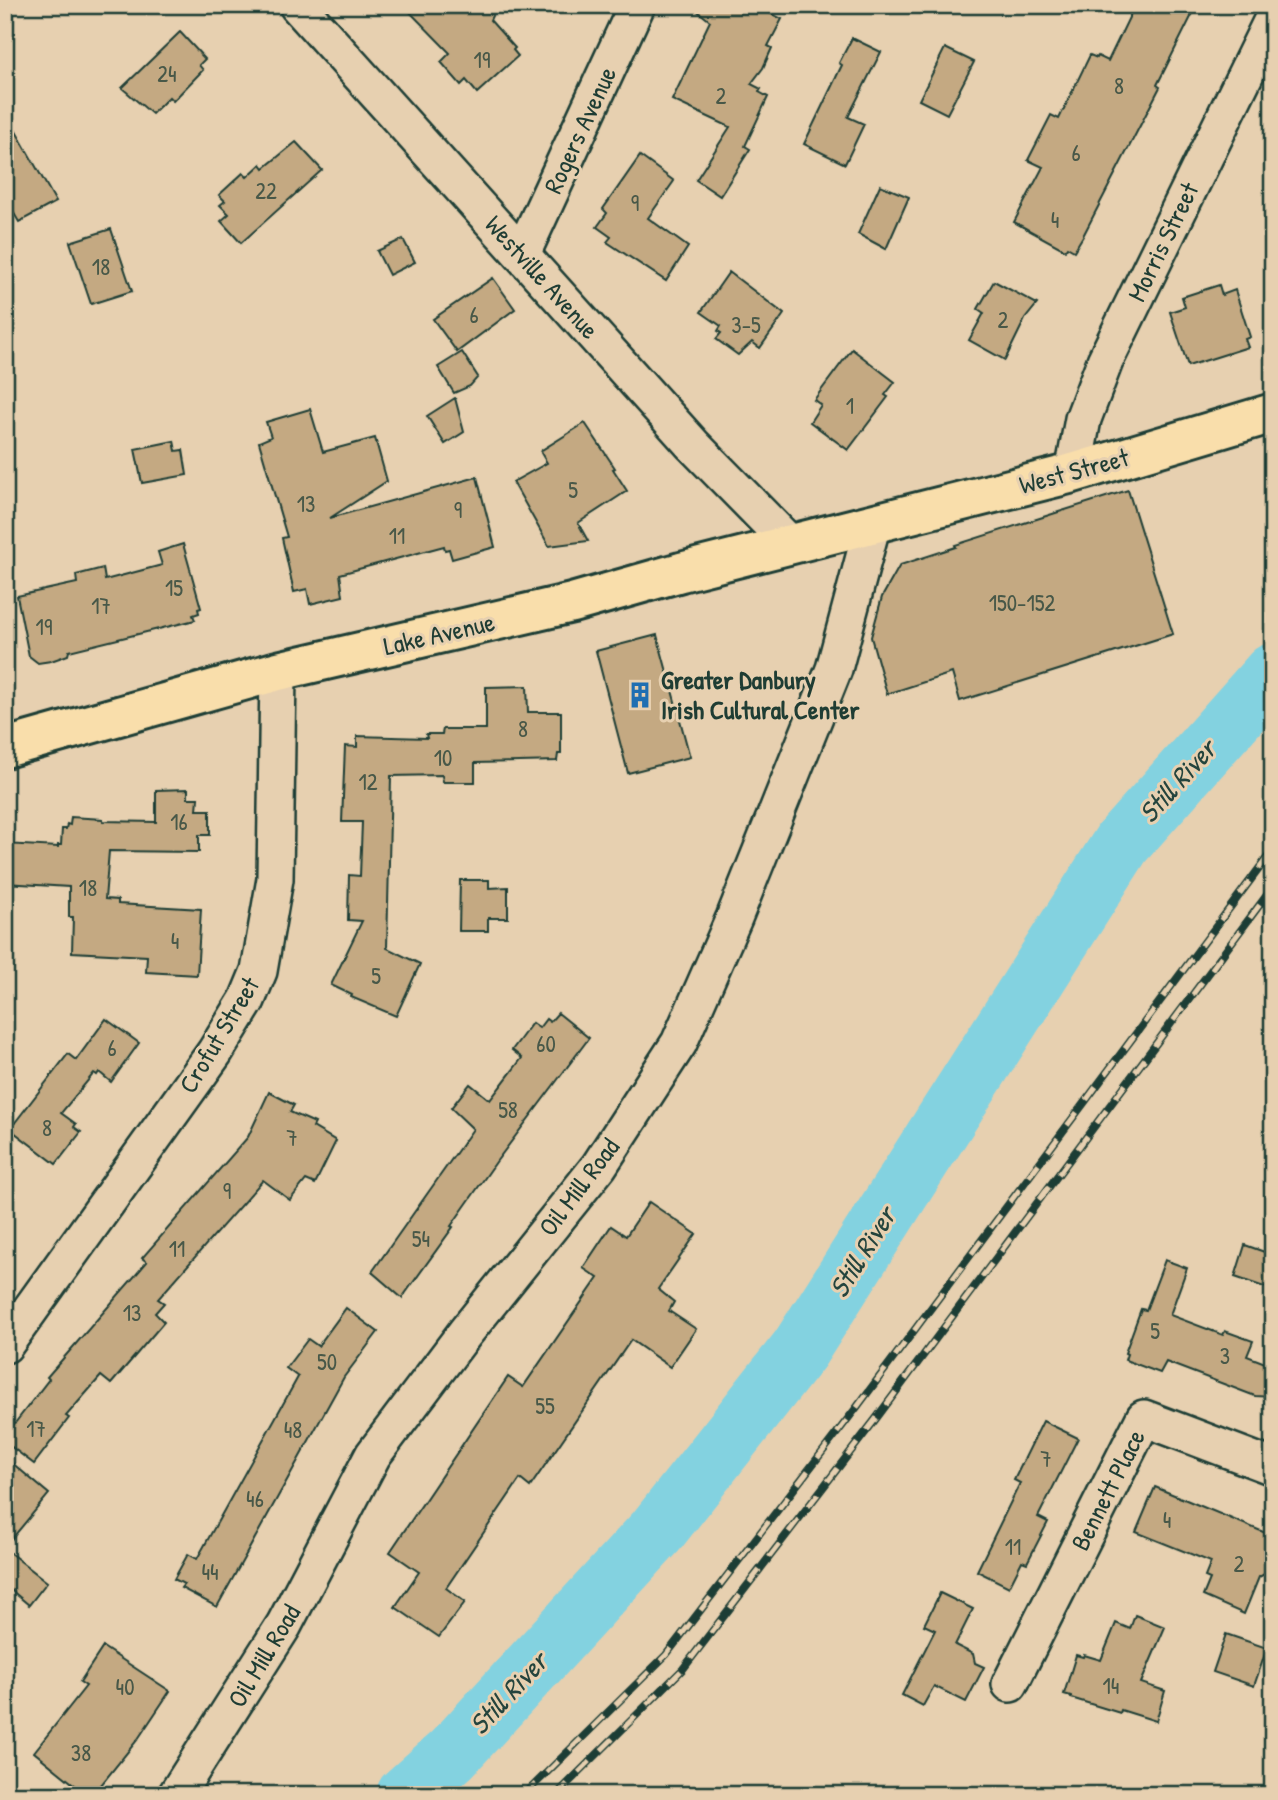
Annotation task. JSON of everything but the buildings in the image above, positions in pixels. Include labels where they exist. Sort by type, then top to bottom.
[{"type":"main road","name":"West Street","points":[[873,523],[1073,473],[1273,413]]},
{"type":"main road","name":"Lake Avenue","points":[[5,748],[278,671],[572,603],[873,523]]},
{"type":"street","name":"Westville Avenue","points":[[297,5],[693,445],[791,545]]},
{"type":"street","name":"Rogers Avenue","points":[[522,254],[638,5]]},
{"type":"street","name":"Morris Street","points":[[1073,473],[1083,419],[1105,361],[1273,18]]},
{"type":"street","name":"Oil Mill Road","points":[[176,1795],[284,1625],[373,1455],[465,1333],[599,1166],[679,1043],[734,918],[834,668],[873,523]]},
{"type":"street","name":"Crofut Street","points":[[5,1345],[215,1052],[247,1000],[255,981],[275,879],[278,671]]},
{"type":"street","name":"Bennett Place","points":[[1010,1684],[1144,1418],[1273,1466]]},
{"type":"waterway","name":"Still River","points":[[406,1795],[452,1754],[656,1532],[800,1349],[1122,843],[1273,673]]},
{"type":"railway","points":[[524,1795],[666,1655],[857,1407],[1273,850]]},
{"type":"railway","points":[[556,1795],[683,1669],[875,1420],[1273,887]]},
{"type":"place","name":"Greater Danbury Irish Cultural Center","points":[[640,695]]}]
